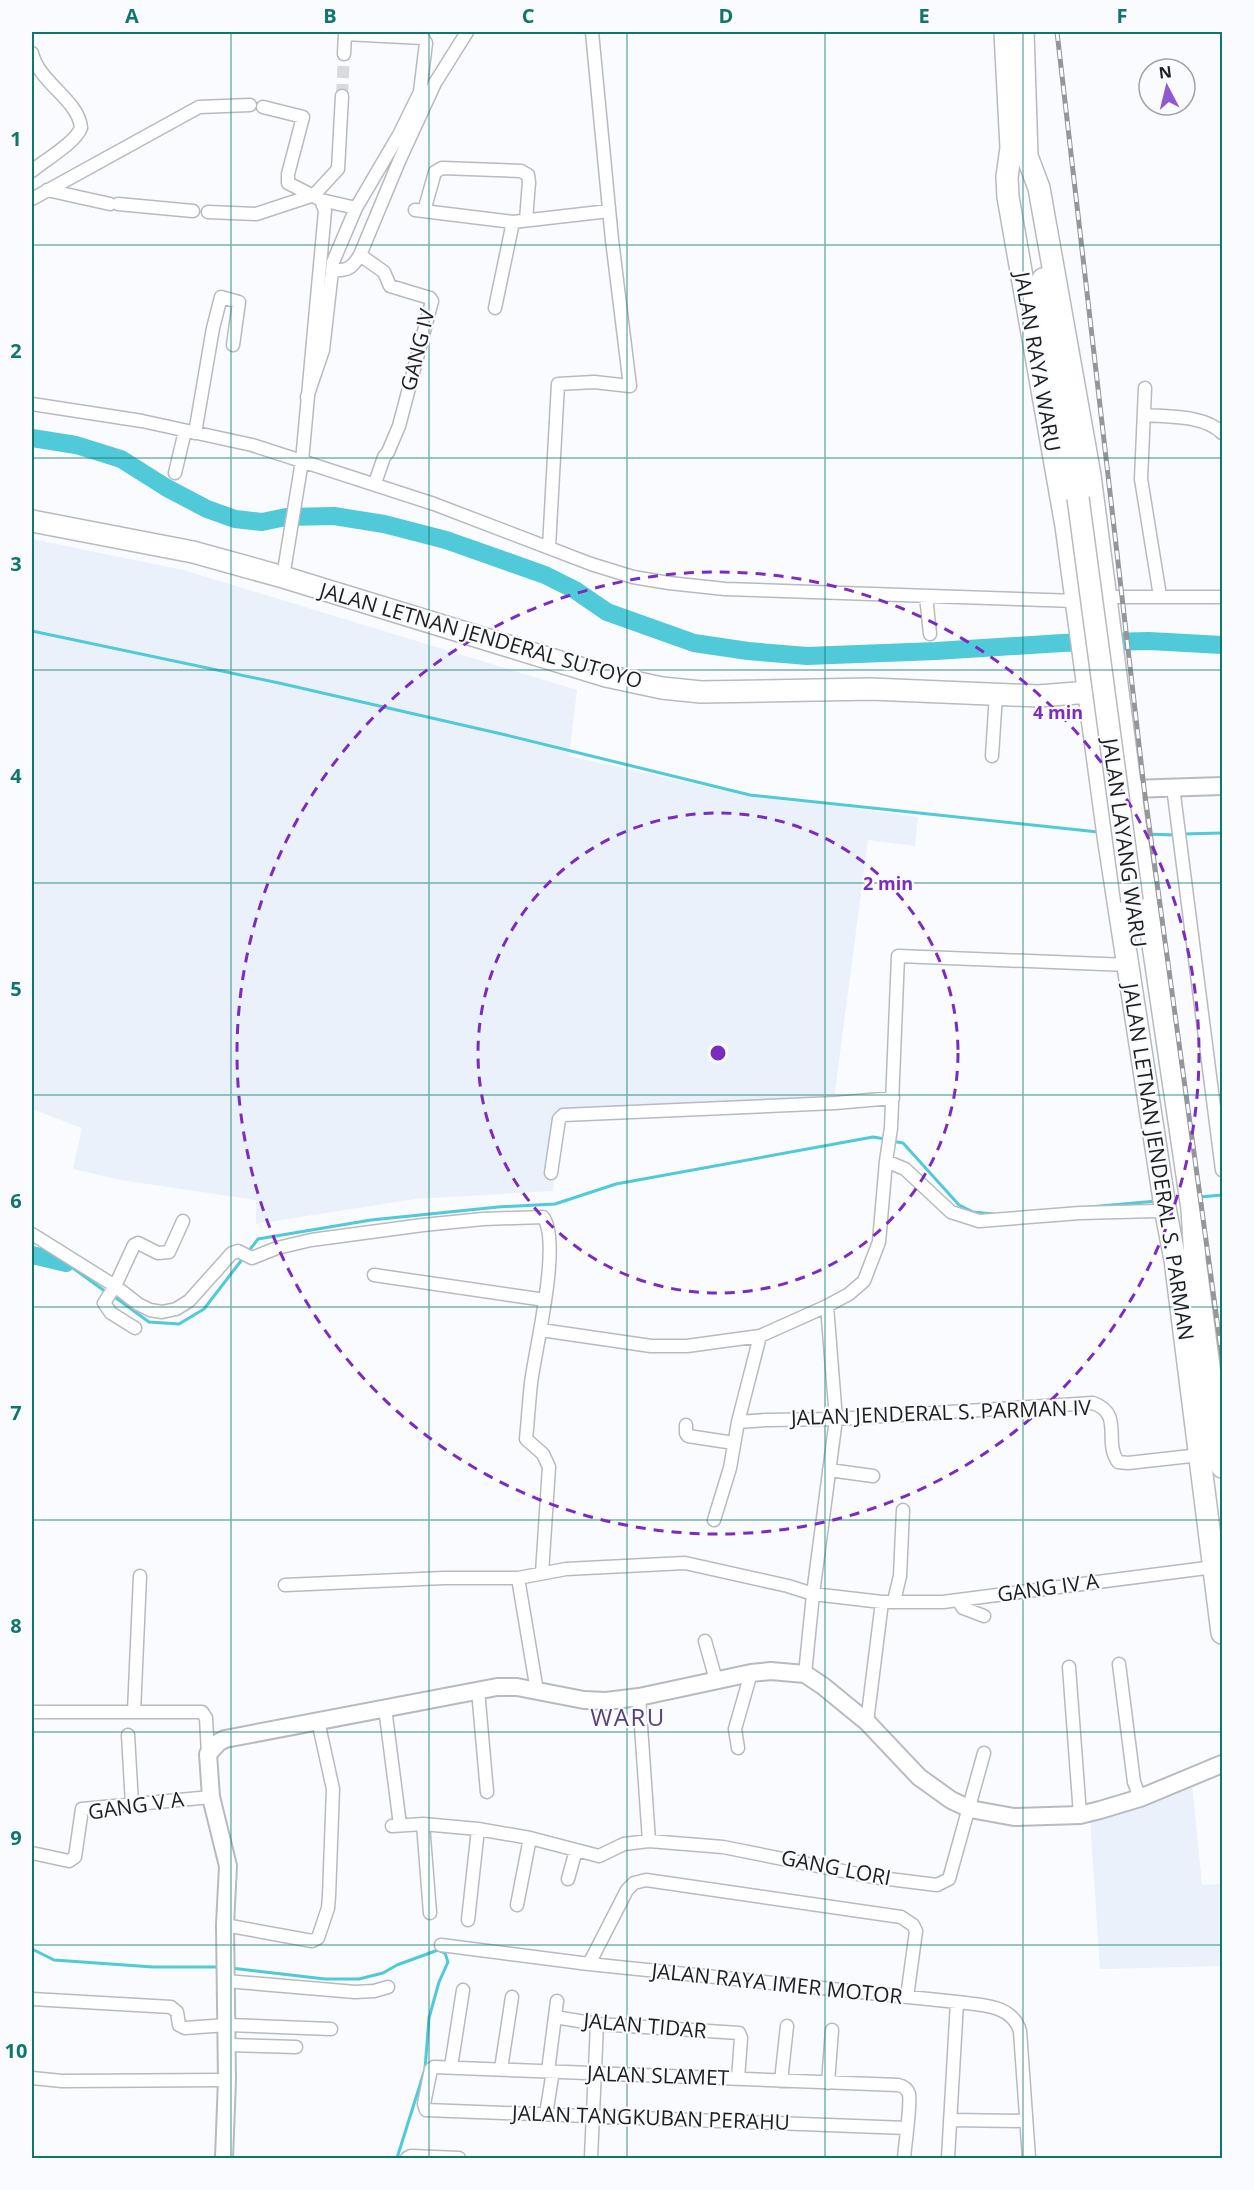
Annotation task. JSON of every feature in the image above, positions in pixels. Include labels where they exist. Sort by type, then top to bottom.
[{"type":"highway","name":"JALAN RAYA WARU","points":[[1005,32],[1019,152],[1039,188],[1090,475],[1116,672]]},
{"type":"highway","name":"JALAN RAYA WARU","points":[[1023,32],[1019,152],[1007,177],[1008,197],[1066,526],[1085,671]]},
{"type":"highway","name":"JALAN LAYANG WARU","points":[[1019,152],[1035,283],[1047,324],[1078,498],[1132,901],[1186,1259]]},
{"type":"highway","name":"JALAN LETNAN JENDERAL SUTOYO","points":[[32,521],[193,552],[283,577],[606,676],[662,688],[701,692],[871,689],[1038,696],[1085,671],[1116,672]]},
{"type":"highway","name":"JALAN LETNAN JENDERAL S. PARMAN","points":[[1085,671],[1128,965],[1176,1204]]},
{"type":"highway","points":[[1038,696],[1060,688],[1085,671]]},
{"type":"highway","name":"JALAN LETNAN JENDERAL S. PARMAN","points":[[1116,672],[1138,844],[1176,1204]]},
{"type":"highway","points":[[1038,696],[1050,698],[1071,707],[1095,733]]},
{"type":"highway","name":"JALAN LETNAN JENDERAL S. PARMAN","points":[[1186,1259],[1200,1455],[1222,1633]]},
{"type":"highway","points":[[1186,1259],[1222,1467]]},
{"type":"street","points":[[332,270],[350,269],[360,255],[435,83],[467,32]]},
{"type":"street","points":[[549,547],[558,384],[594,382],[630,386],[609,211],[592,32]]},
{"type":"street","points":[[307,397],[323,350],[333,262],[356,208],[400,133],[420,92],[426,43],[423,38],[345,34],[344,54]]},
{"type":"street","points":[[32,53],[34,64],[41,75],[77,113],[81,128],[69,143],[32,171]]},
{"type":"street","points":[[208,212],[256,214],[318,198],[338,169],[342,96]]},
{"type":"street","points":[[32,199],[203,106],[257,106],[303,117],[288,174],[288,183],[318,198],[356,208]]},
{"type":"street","points":[[495,308],[520,221],[529,182],[528,175],[521,171],[442,168],[435,172],[420,211],[520,221],[609,211]]},
{"type":"street","points":[[47,190],[114,204],[193,211]]},
{"type":"street","points":[[283,577],[302,461],[325,211],[318,198]]},
{"type":"street","name":"GANG IV","points":[[360,255],[384,272],[390,286],[430,298],[432,301],[399,426],[375,483]]},
{"type":"street","points":[[175,473],[190,432],[221,297],[239,302],[233,345]]},
{"type":"street","points":[[1145,388],[1142,479],[1160,596]]},
{"type":"street","points":[[32,404],[142,422],[252,445],[375,483],[591,564],[633,577],[669,584],[725,590],[1076,601]]},
{"type":"street","points":[[1145,415],[1200,421],[1216,427],[1222,433]]},
{"type":"street","points":[[927,596],[930,634]]},
{"type":"street","points":[[1107,597],[1222,597]]},
{"type":"street","points":[[992,756],[996,694]]},
{"type":"street","points":[[1131,789],[1222,786]]},
{"type":"street","points":[[1173,787],[1222,1151],[1222,1170]]},
{"type":"street","points":[[541,1330],[651,1346],[687,1346],[760,1336],[849,1294],[864,1281],[879,1242],[893,1098],[898,956],[1128,965]]},
{"type":"street","points":[[551,1173],[559,1119],[563,1115],[823,1104],[893,1098]]},
{"type":"street","points":[[887,1155],[951,1212],[979,1221],[1176,1204]]},
{"type":"street","points":[[32,1234],[111,1291],[150,1310],[170,1311],[189,1301],[229,1255],[238,1251],[254,1258],[290,1244],[311,1240],[433,1224],[539,1216],[545,1219],[549,1235],[549,1257],[541,1330],[531,1381],[526,1438],[543,1454],[549,1467],[542,1574]]},
{"type":"street","points":[[135,1328],[111,1313],[105,1306],[111,1291],[134,1245],[138,1243],[158,1253],[169,1252],[183,1221]]},
{"type":"street","points":[[374,1275],[545,1300]]},
{"type":"street","points":[[805,1674],[836,1419],[827,1306]]},
{"type":"street","points":[[714,1520],[730,1468],[738,1422],[760,1336]]},
{"type":"street","name":"JALAN JENDERAL S. PARMAN IV","points":[[738,1422],[766,1419],[836,1419],[1093,1403],[1109,1412],[1113,1452],[1118,1462],[1128,1463],[1200,1455]]},
{"type":"street","points":[[686,1425],[688,1436],[734,1443]]},
{"type":"street","points":[[829,1470],[873,1476]]},
{"type":"street","points":[[867,1722],[888,1601],[900,1576],[903,1510]]},
{"type":"street","name":"GANG IV A","points":[[285,1585],[444,1578],[518,1578],[578,1568],[685,1563],[788,1586],[813,1594],[888,1601],[958,1600],[1214,1566]]},
{"type":"street","points":[[134,1712],[140,1576]]},
{"type":"street","points":[[518,1578],[537,1691]]},
{"type":"street","points":[[958,1600],[963,1608],[984,1616]]},
{"type":"street","points":[[705,1641],[716,1680]]},
{"type":"street","points":[[1119,1665],[1134,1782],[1140,1798]]},
{"type":"street","points":[[1069,1666],[1080,1815]]},
{"type":"street","points":[[208,1755],[219,1742],[238,1735],[497,1687],[606,1701],[639,1697],[751,1672],[771,1671],[805,1674],[824,1686],[867,1722],[919,1777],[951,1800],[969,1809],[1014,1817],[1080,1815],[1140,1798],[1222,1764]]},
{"type":"street","points":[[738,1748],[735,1729],[751,1672]]},
{"type":"street","points":[[478,1690],[487,1792]]},
{"type":"street","points":[[639,1697],[649,1841]]},
{"type":"street","name":"GANG LORI","points":[[385,1708],[396,1825],[423,1824],[478,1829],[530,1838],[599,1856],[624,1844],[649,1841],[723,1847],[873,1877],[937,1885],[949,1879],[984,1753]]},
{"type":"street","points":[[32,1712],[202,1712],[206,1718],[211,1797],[228,1866],[225,1925],[227,2080],[224,2158]]},
{"type":"street","points":[[225,1925],[312,1941],[318,1938],[329,1896],[333,1789],[318,1721]]},
{"type":"street","points":[[128,1735],[132,1804]]},
{"type":"street","name":"GANG V A","points":[[32,1853],[69,1862],[73,1860],[81,1809],[211,1797]]},
{"type":"street","points":[[423,1824],[430,1913]]},
{"type":"street","points":[[468,1920],[478,1829]]},
{"type":"street","points":[[517,1905],[530,1838]]},
{"type":"street","points":[[568,1879],[576,1850]]},
{"type":"street","points":[[589,1964],[627,1890],[634,1883],[646,1880],[901,1917],[913,1925],[916,1931],[907,1997]]},
{"type":"street","name":"JALAN RAYA IMER MOTOR","points":[[441,1945],[589,1964],[992,2007],[1007,2012],[1017,2021],[1026,2121]]},
{"type":"street","points":[[226,1980],[312,1990],[355,1992],[374,1991],[388,1987]]},
{"type":"street","points":[[451,2067],[463,1990]]},
{"type":"street","points":[[501,2069],[512,1997]]},
{"type":"street","points":[[32,1999],[171,2007],[176,2009],[181,2028],[227,2025],[331,2029]]},
{"type":"street","points":[[546,2114],[557,2001]]},
{"type":"street","points":[[948,2158],[957,2002]]},
{"type":"street","name":"JALAN TIDAR","points":[[555,2018],[597,2024],[736,2033],[741,2038],[738,2079]]},
{"type":"street","points":[[591,2158],[597,2024]]},
{"type":"street","points":[[781,2081],[788,2026]]},
{"type":"street","points":[[828,2083],[832,2030]]},
{"type":"street","points":[[227,2045],[296,2047]]},
{"type":"street","name":"JALAN TANGKUBAN PERAHU","points":[[451,2067],[433,2067],[424,2104],[426,2110],[907,2128]]},
{"type":"street","name":"JALAN SLAMET","points":[[451,2067],[898,2085],[904,2087],[909,2095],[907,2128]]},
{"type":"street","points":[[32,2078],[62,2081],[227,2080]]},
{"type":"street","points":[[950,2120],[1026,2121],[1029,2158]]},
{"type":"street","points":[[904,2158],[907,2128]]},
{"type":"street","points":[[407,2158],[411,2156],[459,2158]]},
{"type":"shaded area","points":[[32,539],[183,570],[577,690],[569,756],[722,790],[918,817],[915,846],[868,840],[834,1099],[561,1112],[553,1191],[415,1199],[256,1224],[256,1200],[121,1180],[73,1169],[82,1128],[32,1109]]},
{"type":"shaded area","points":[[1192,1783],[1202,1885],[1222,1884],[1222,1966],[1100,1969],[1090,1820]]},
{"type":"waterway","points":[[32,438],[76,445],[121,459],[167,488],[207,509],[235,519],[262,522],[286,517],[334,516],[384,524],[446,540],[545,575],[575,590],[607,612],[694,643],[807,656],[1062,643],[1149,641],[1222,645]]},
{"type":"waterway","points":[[32,631],[279,683],[506,735],[750,795],[1098,832]]},
{"type":"waterway","points":[[1183,834],[1222,833]]},
{"type":"waterway","points":[[1144,834],[1176,835]]},
{"type":"waterway","points":[[248,1252],[258,1239],[371,1220],[498,1207],[555,1204],[616,1184],[873,1137],[885,1139]]},
{"type":"waterway","points":[[891,1141],[903,1143],[959,1205],[973,1212],[993,1214]]},
{"type":"waterway","points":[[1200,1197],[1222,1195]]},
{"type":"waterway","points":[[1089,1207],[1157,1201]]},
{"type":"waterway","points":[[32,1255],[66,1263]]},
{"type":"waterway","points":[[112,1295],[149,1322],[179,1324],[204,1309],[244,1257]]},
{"type":"waterway","points":[[66,1263],[106,1292]]},
{"type":"waterway","points":[[32,1949],[54,1960],[153,1967],[219,1967]]},
{"type":"waterway","points":[[231,1968],[325,1979],[359,1979],[383,1973],[397,1965],[438,1950],[445,1953],[448,1962],[439,1982],[429,2018],[425,2069],[397,2158]]},
{"type":"tunnel","points":[[342,96],[344,54]]},
{"type":"railway","points":[[1057,32],[1144,788],[1222,1357]]},
{"type":"district","name":"WARU","points":[[628,1718]]}]
